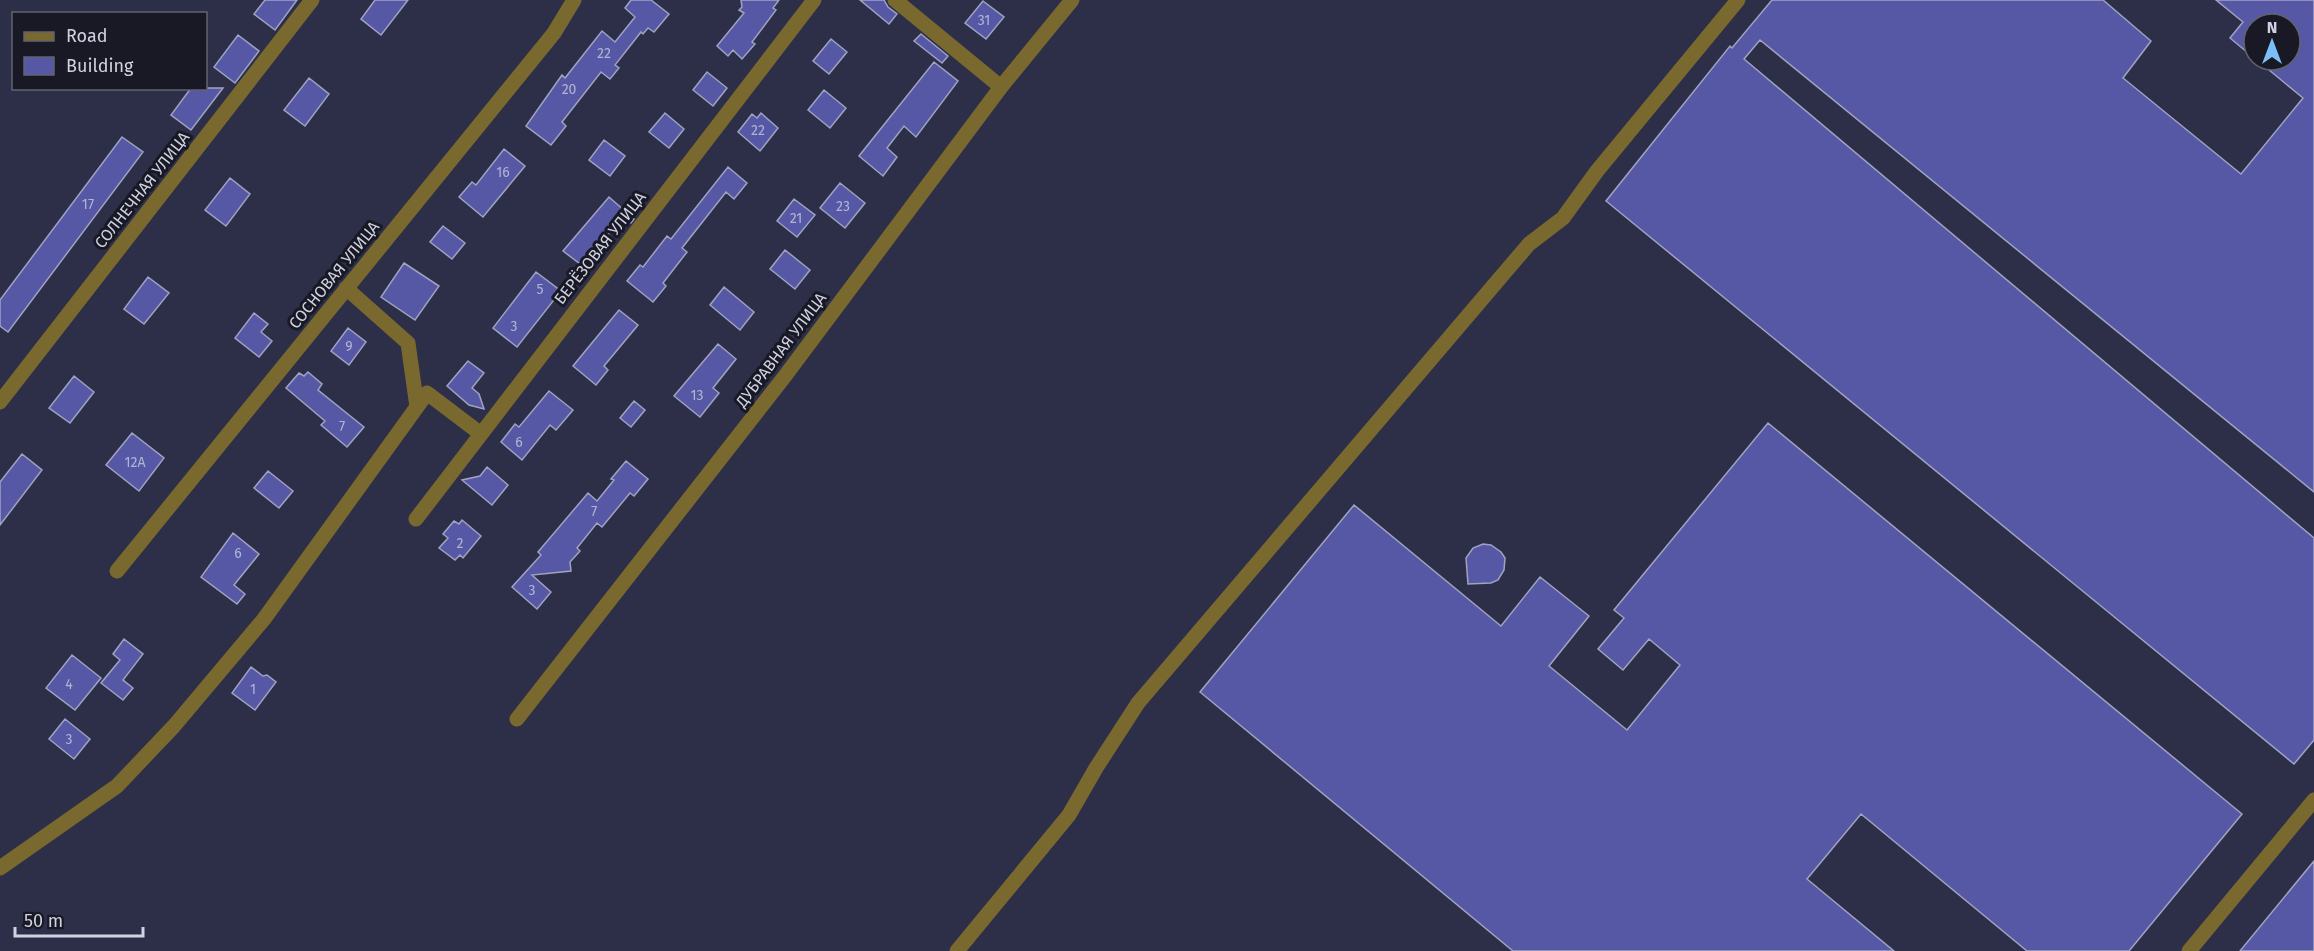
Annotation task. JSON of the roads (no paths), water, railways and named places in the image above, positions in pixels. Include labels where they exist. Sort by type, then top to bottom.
[{"type":"street","name":"СОЛНЕЧНАЯ УЛИЦА","points":[[0,402],[312,0]]},
{"type":"street","name":"СОСНОВАЯ УЛИЦА","points":[[117,571],[554,33],[574,0]]},
{"type":"street","name":"БЕРЁЗОВАЯ УЛИЦА","points":[[416,519],[814,0]]},
{"type":"street","points":[[895,0],[1001,87]]},
{"type":"street","name":"ДУБРАВНАЯ УЛИЦА","points":[[517,719],[785,376],[1001,87],[1072,0]]},
{"type":"street","points":[[957,951],[1069,815],[1138,703],[1529,244],[1563,218],[1597,171],[1738,0]]},
{"type":"street","points":[[346,288],[408,343],[417,407]]},
{"type":"street","points":[[0,868],[117,786],[174,726],[264,619],[427,393],[481,434]]},
{"type":"street","points":[[2189,951],[2314,800]]}]
